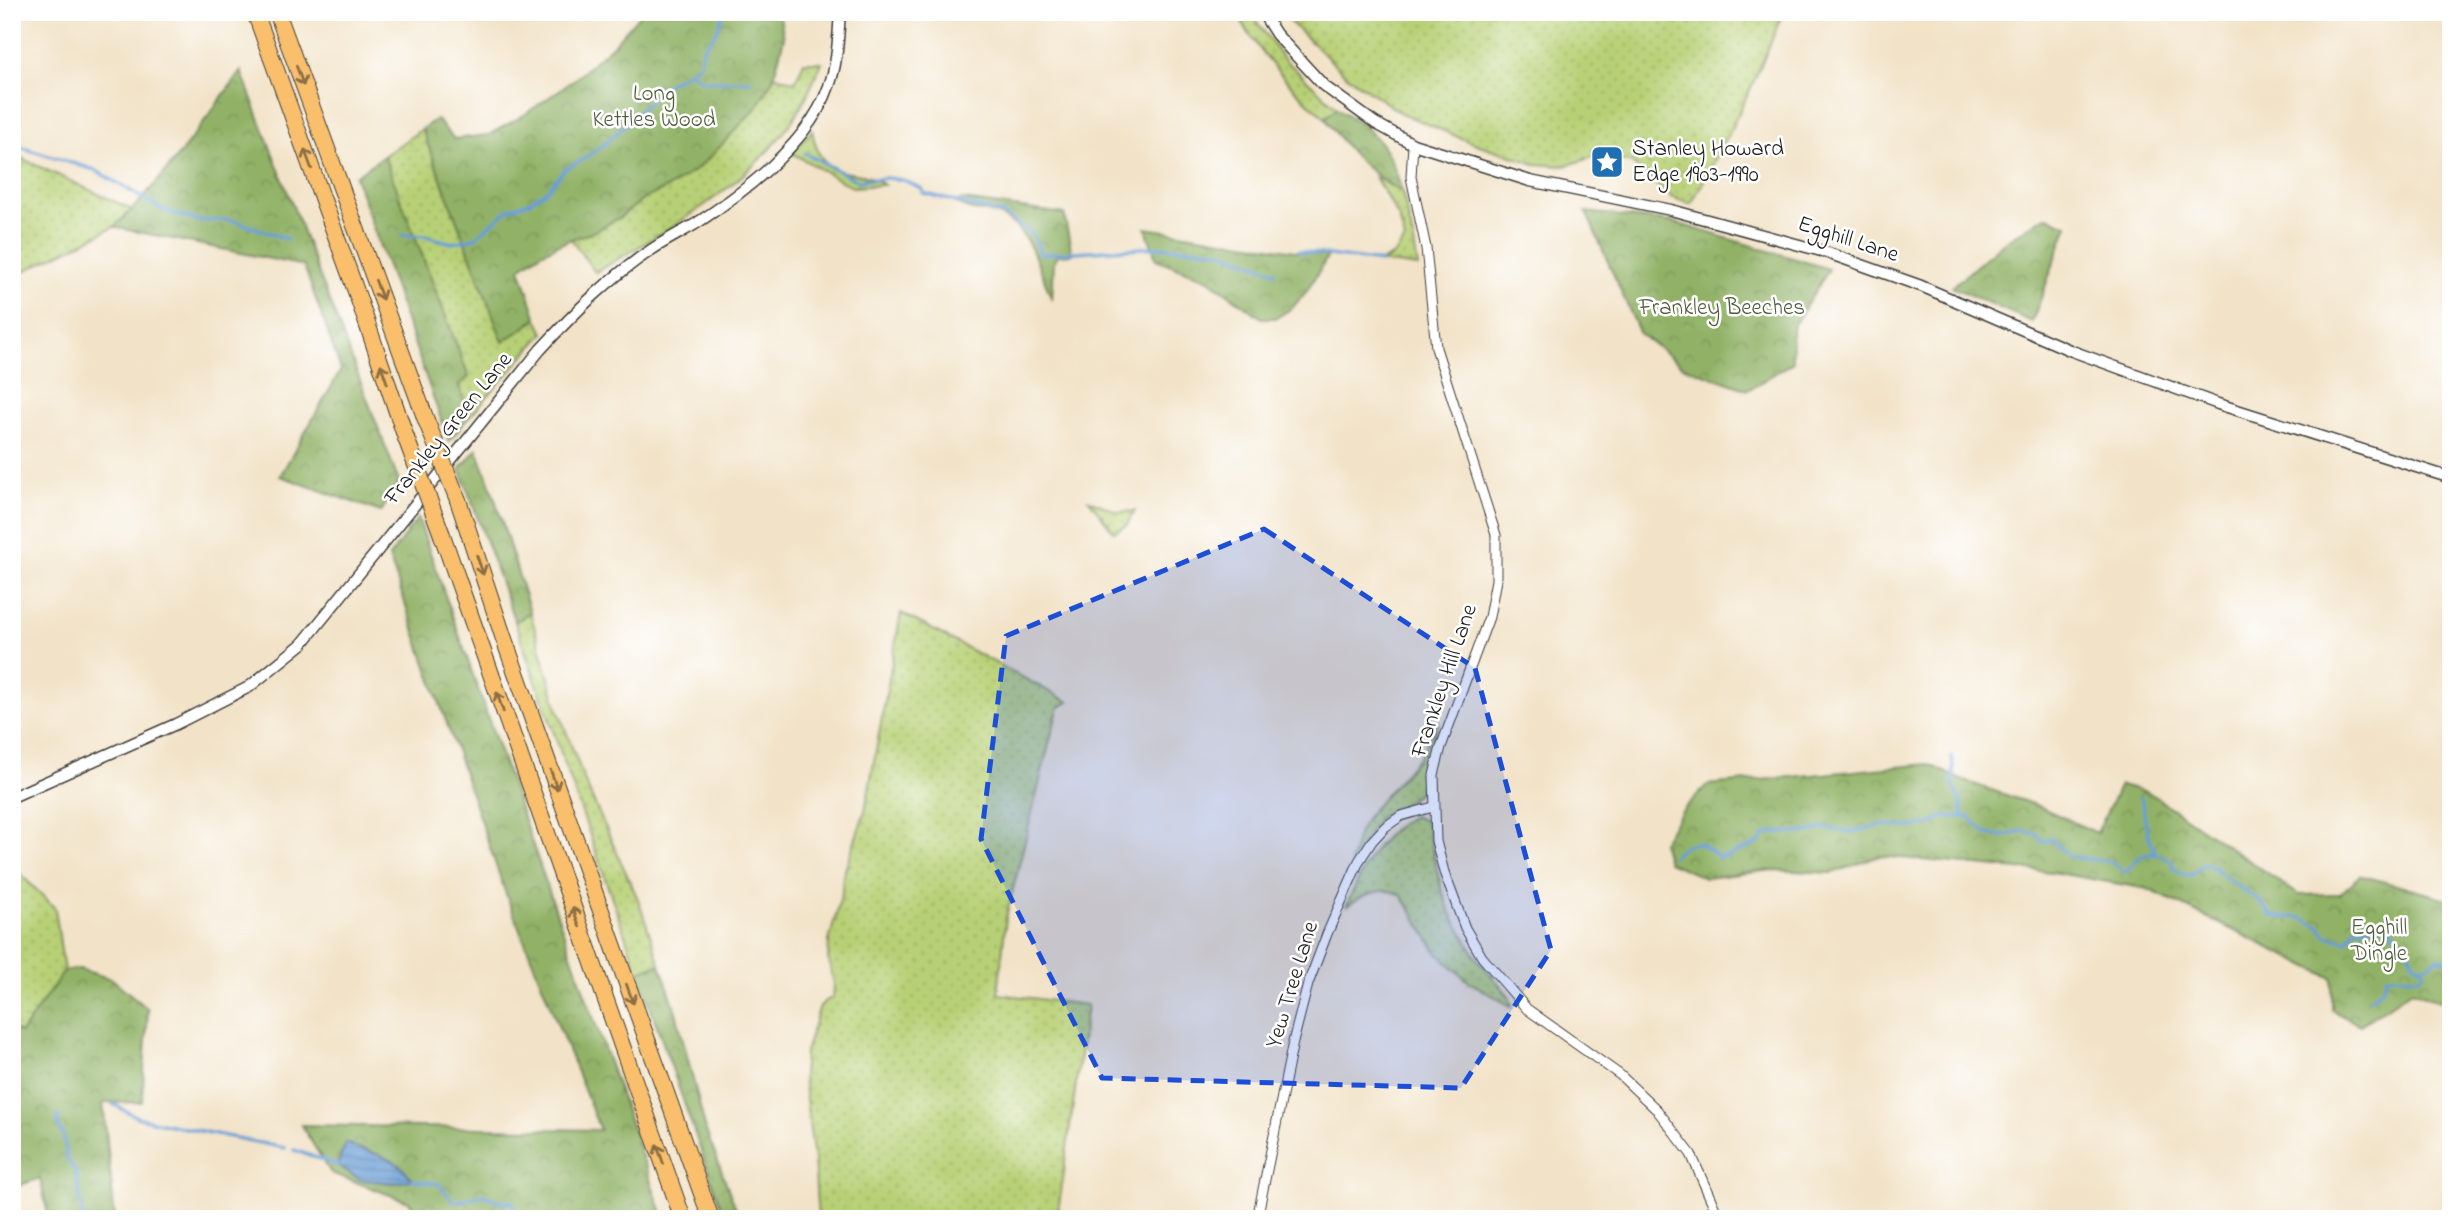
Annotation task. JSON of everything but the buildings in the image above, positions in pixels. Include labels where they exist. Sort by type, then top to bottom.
[{"type":"highway","points":[[255,12],[683,1219]]},
{"type":"highway","points":[[277,12],[426,420],[458,500],[504,639],[711,1219]]},
{"type":"street","name":"Frankley Green Lane","points":[[12,797],[176,724],[249,687],[302,644],[540,350],[569,319],[606,284],[652,250],[739,194],[770,167],[807,126],[829,87],[836,58],[839,12]]},
{"type":"street","name":"Egghill Lane","points":[[1262,12],[1298,61],[1324,86],[1375,123],[1413,144],[1530,181],[1671,210],[1825,252],[1921,286],[2072,351],[2194,395],[2451,478]]},
{"type":"street","name":"Frankley Hill Lane","points":[[1413,144],[1411,177],[1426,248],[1436,348],[1496,535],[1496,580],[1489,617],[1441,747],[1434,775],[1436,841],[1444,872],[1465,928],[1482,957],[1527,1009],[1620,1076],[1657,1110],[1691,1154],[1717,1219]]},
{"type":"street","name":"Yew Tree Lane","points":[[1257,1219],[1293,1042],[1308,984],[1327,934],[1359,861],[1372,841],[1385,827],[1401,816],[1433,807]]},
{"type":"highlighted area","points":[[1264,529],[1475,668],[1551,950],[1461,1088],[1102,1078],[981,839],[1006,636]]},
{"type":"green space","name":"Long Kettles Wood","points":[[642,12],[779,12],[784,38],[773,79],[756,108],[697,169],[645,198],[619,218],[591,233],[543,252],[520,268],[537,319],[503,342],[422,129],[436,119],[454,139],[488,135],[524,115],[575,79],[614,44]]},
{"type":"green space","points":[[1236,12],[1250,12],[1282,57],[1337,108],[1325,118],[1312,106],[1287,82],[1265,55]]},
{"type":"green space","points":[[1283,12],[1783,12],[1740,110],[1691,204],[1671,197],[1632,163],[1600,155],[1564,166],[1535,164],[1468,141],[1401,113],[1347,76],[1288,20]]},
{"type":"green space","points":[[804,62],[822,62],[799,110],[760,160],[708,203],[650,241],[595,272],[571,239],[591,233],[619,218],[645,198],[669,187],[756,108],[774,75],[795,82]]},
{"type":"green space","points":[[241,71],[399,482],[381,512],[280,476],[341,370],[304,266],[114,227],[165,172]]},
{"type":"green space","points":[[1337,108],[1362,125],[1380,142],[1392,162],[1402,192],[1368,168],[1342,141],[1325,118]]},
{"type":"green space","points":[[422,129],[503,341],[537,319],[544,333],[469,417],[384,156]]},
{"type":"green space","points":[[812,130],[817,149],[832,168],[873,178],[884,185],[852,187],[792,153]]},
{"type":"green space","points":[[12,154],[133,210],[114,227],[12,277]]},
{"type":"green space","points":[[384,156],[469,377],[459,385],[469,417],[449,442],[355,176]]},
{"type":"green space","points":[[1375,177],[1402,192],[1418,267],[1381,262],[1394,255],[1405,240],[1399,218]]},
{"type":"green space","points":[[964,200],[1064,214],[1072,254],[1058,255],[1054,262],[1052,300],[1039,265],[1020,231],[1001,216],[965,208],[954,202]]},
{"type":"green space","name":"Frankley Beeches","points":[[1586,212],[1673,222],[1829,269],[1792,328],[1793,362],[1748,390],[1684,367],[1640,334]]},
{"type":"green space","points":[[2045,216],[2068,225],[2032,322],[1952,287],[2004,242]]},
{"type":"green space","points":[[1146,228],[1328,256],[1307,291],[1292,308],[1276,318],[1262,318],[1207,279],[1156,259]]},
{"type":"green space","points":[[477,449],[530,612],[515,622],[460,469]]},
{"type":"green space","points":[[1089,500],[1118,512],[1135,511],[1126,526],[1114,532]]},
{"type":"green space","points":[[418,518],[664,1219],[423,1219],[409,1202],[331,1173],[301,1125],[600,1130],[507,897],[389,557]]},
{"type":"green space","points":[[530,612],[558,710],[587,787],[638,899],[660,964],[638,972],[515,622]]},
{"type":"green space","points":[[901,613],[1069,702],[1059,707],[1055,720],[1006,917],[998,994],[1087,1005],[1057,1219],[818,1219],[814,1160],[803,1077],[805,1052],[820,1006],[833,998],[834,984],[828,958],[829,941],[842,892],[843,876],[865,811]]},
{"type":"green space","points":[[1439,721],[1426,765],[1423,788],[1406,804],[1379,818],[1350,863],[1359,832],[1369,814],[1419,757]]},
{"type":"green space","name":"Egghill Dingle","points":[[1928,764],[1959,779],[2038,806],[2097,833],[2120,785],[2148,792],[2299,895],[2340,894],[2360,875],[2451,900],[2451,1005],[2412,990],[2360,1025],[2332,1010],[2332,978],[2148,889],[2051,872],[1879,856],[1833,873],[1774,870],[1705,878],[1668,862],[1662,842],[1684,809],[1707,785]]},
{"type":"green space","points":[[1413,816],[1426,821],[1449,910],[1478,960],[1509,996],[1512,1007],[1468,981],[1438,954],[1402,896],[1381,891],[1358,899],[1346,907],[1364,867],[1380,844],[1389,833]]},
{"type":"green space","points":[[12,866],[55,908],[64,971],[21,1033],[12,1029]]},
{"type":"green space","points":[[660,964],[675,1008],[706,1131],[740,1219],[725,1219],[638,972]]},
{"type":"green space","points":[[79,969],[112,979],[148,1009],[142,1102],[103,1103],[115,1219],[49,1219],[40,1178],[12,1188],[12,1029],[21,1033],[64,971]]},
{"type":"water","points":[[346,1143],[391,1160],[412,1180],[394,1183],[361,1180],[337,1165]]},
{"type":"waterway","points":[[402,235],[425,236],[452,243],[475,238],[509,209],[529,202],[547,190],[565,169],[607,142],[665,86],[699,65],[703,49],[717,31],[724,12]]},
{"type":"waterway","points":[[689,72],[704,81],[751,81]]},
{"type":"waterway","points":[[12,143],[95,170],[163,210],[198,221],[232,220],[287,239]]},
{"type":"waterway","points":[[805,153],[858,181],[887,178],[903,180],[923,189],[923,193],[1003,214],[1033,235],[1041,254],[1159,247],[1217,250],[1276,272]]},
{"type":"waterway","points":[[1299,251],[1381,262]]},
{"type":"waterway","points":[[1952,756],[1952,783],[1960,800],[1963,816]]},
{"type":"waterway","points":[[2141,797],[2148,835],[2155,853]]},
{"type":"waterway","points":[[1673,856],[1686,845],[1699,843],[1719,857],[1728,856],[1759,843],[1765,835],[1775,832],[1800,833],[1826,828],[1852,832],[1881,825],[1929,825],[1943,817],[1969,817],[1987,834],[2004,836],[2022,831],[2037,834],[2043,842],[2051,839],[2070,856],[2106,861],[2125,872],[2140,857],[2151,854],[2170,860],[2180,873],[2191,876],[2203,864],[2208,865],[2256,898],[2271,916],[2301,918],[2319,926],[2325,935],[2347,941],[2355,928],[2390,926],[2397,937],[2409,947],[2415,963],[2428,964],[2438,958],[2451,961]]},
{"type":"waterway","points":[[2370,999],[2382,989],[2387,976],[2420,977],[2424,972],[2423,967]]},
{"type":"waterway","points":[[113,1104],[137,1117],[156,1122],[285,1148]]},
{"type":"waterway","points":[[59,1116],[57,1123],[63,1135],[67,1159],[76,1173],[83,1219]]},
{"type":"waterway","points":[[294,1150],[337,1165]]},
{"type":"waterway","points":[[412,1180],[439,1184],[454,1202],[483,1195],[505,1203],[511,1201],[520,1219]]},
{"type":"place","name":"Stanley Howard Edge 1903-1990","points":[[1607,162]]}]
